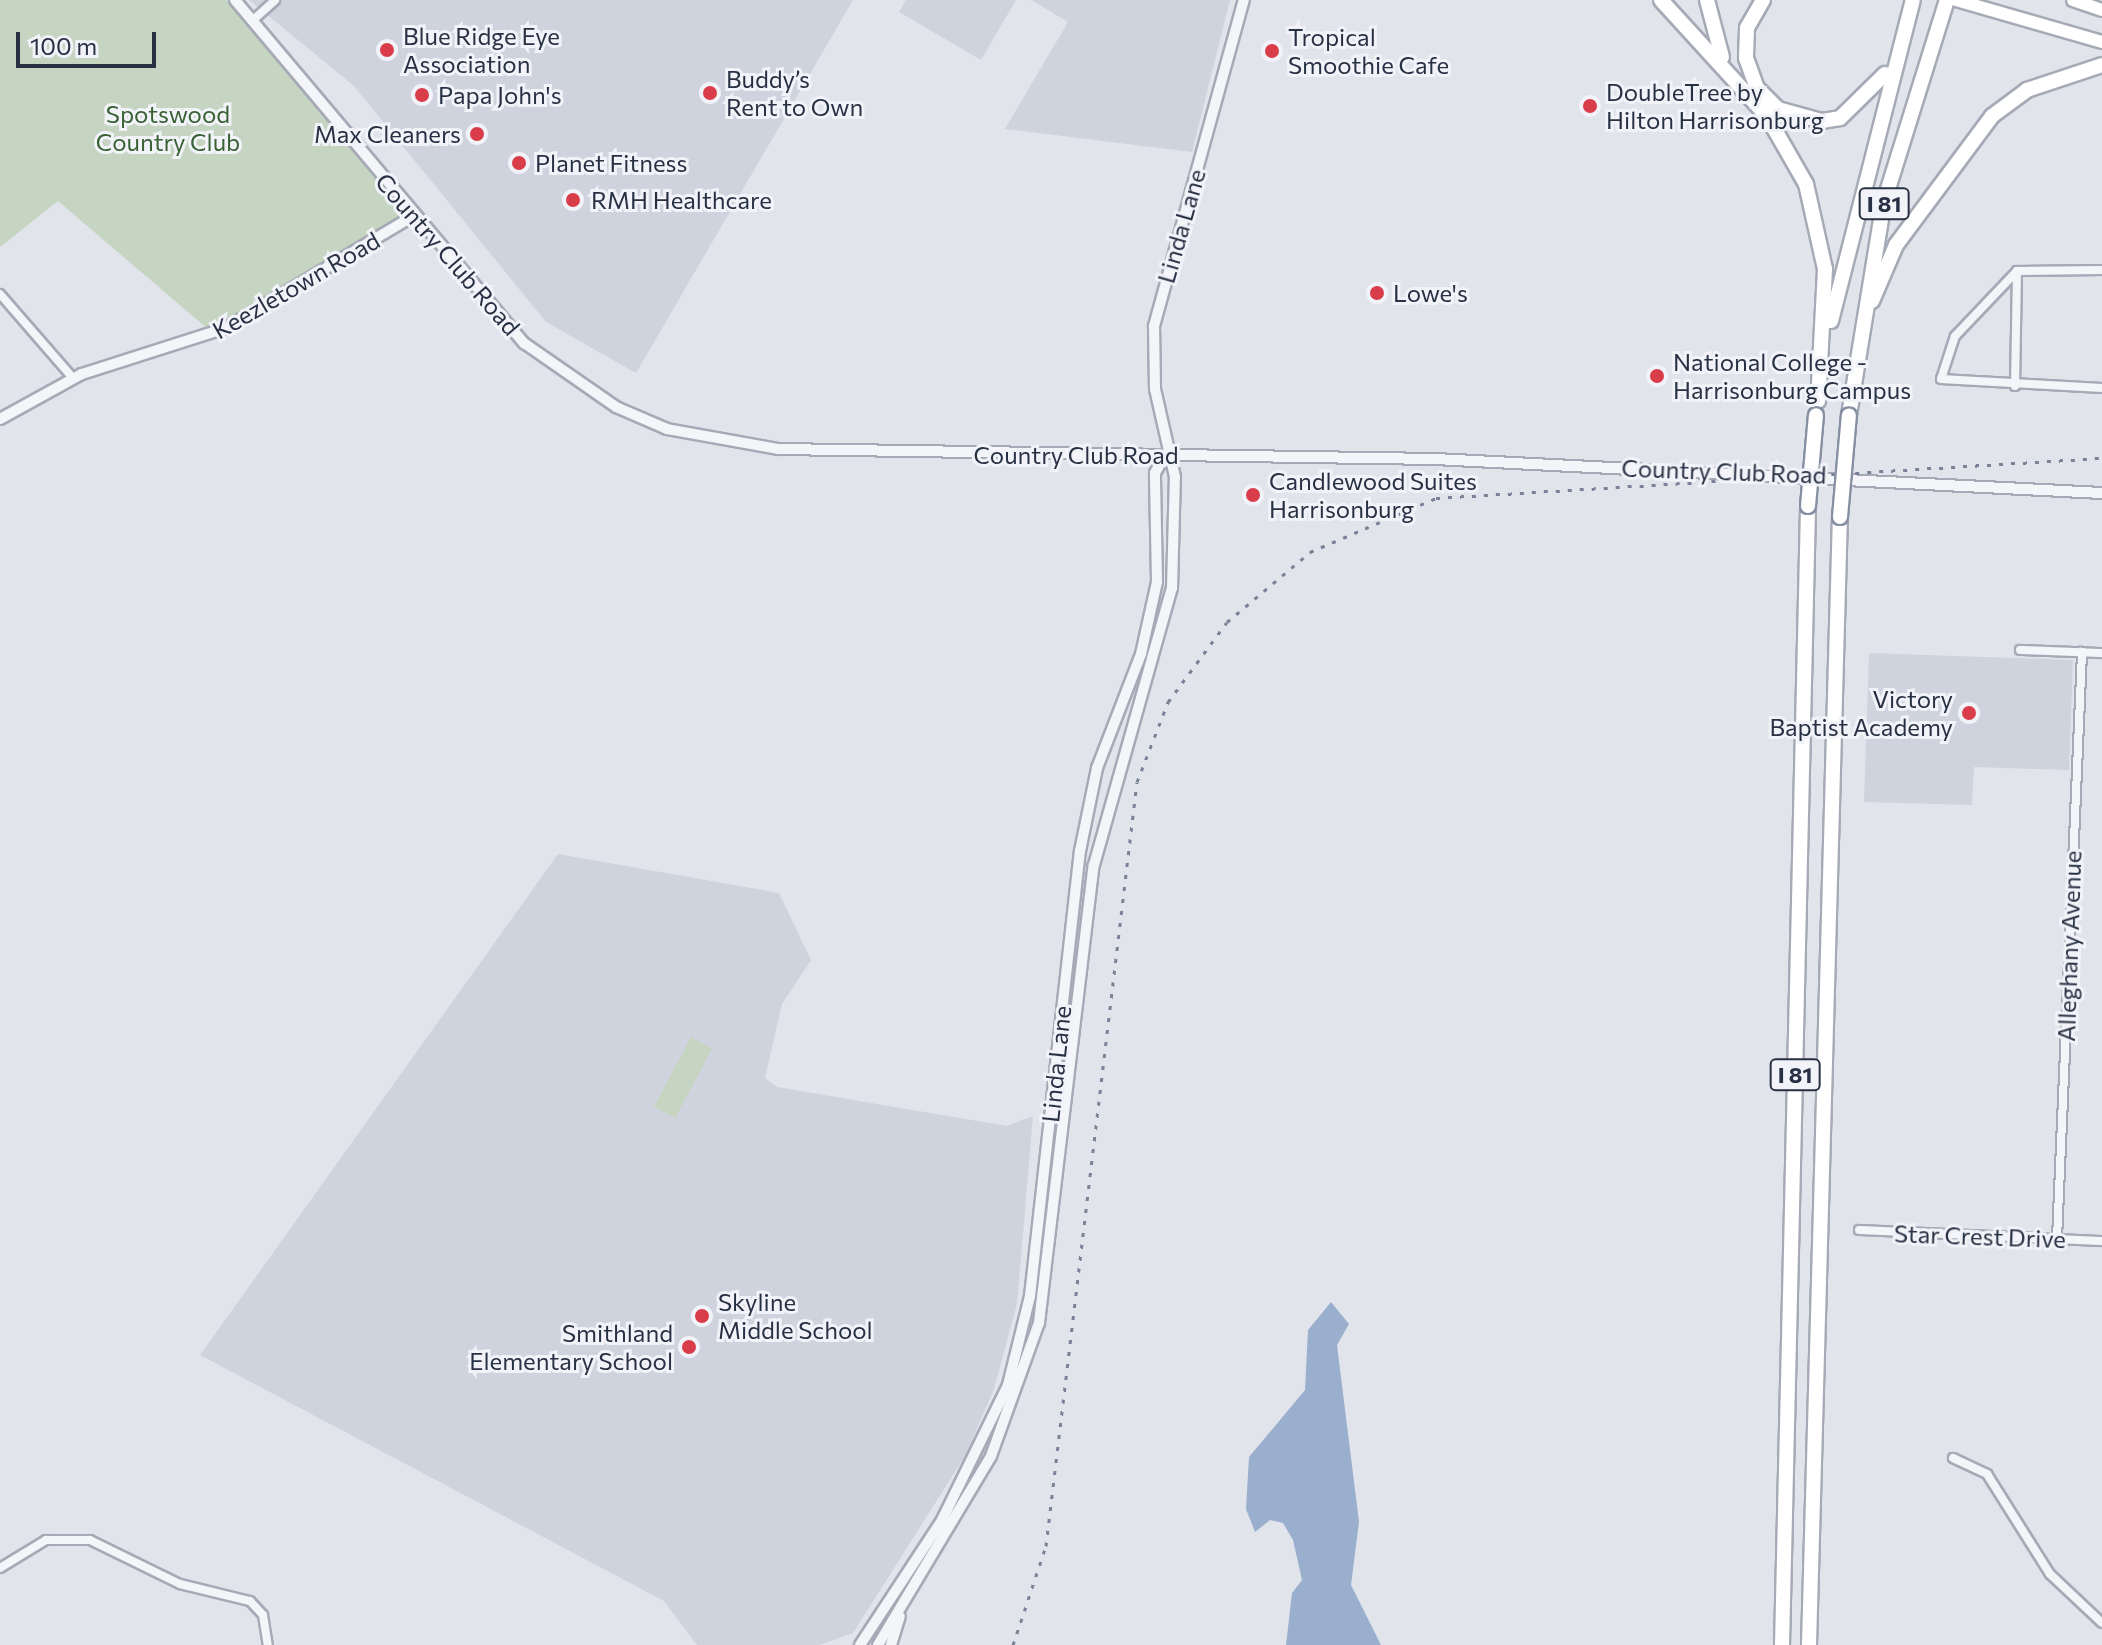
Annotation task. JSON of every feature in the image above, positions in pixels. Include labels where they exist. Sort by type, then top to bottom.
[{"type":"highway","points":[[1661,0],[1724,65],[1782,137],[1817,218],[1825,287],[1817,408]]},
{"type":"highway","points":[[1707,0],[1724,65]]},
{"type":"highway","points":[[1763,0],[1747,28],[1746,58],[1766,100],[1793,116],[1822,121],[1854,110],[1895,56]]},
{"type":"highway","name":"I 81","points":[[1782,1645],[1808,506],[1817,408],[1895,56],[1913,0]]},
{"type":"highway","name":"I 81","points":[[1809,1645],[1840,517],[1853,379],[1884,202],[1947,0]]},
{"type":"highway","points":[[1853,379],[1875,288],[1946,173],[1992,116],[2027,90],[2102,65]]},
{"type":"main road","points":[[1956,0],[2102,42]]},
{"type":"main road","points":[[2073,0],[2102,10]]},
{"type":"street","name":"Country Club Road","points":[[235,0],[413,216],[524,343],[616,407],[667,429],[778,449],[1618,466],[2102,493]]},
{"type":"street","points":[[252,21],[275,0]]},
{"type":"street","name":"Linda Lane","points":[[878,1645],[991,1456],[1039,1323],[1094,865],[1172,588],[1175,477],[1165,455],[1154,378],[1155,322],[1244,0]]},
{"type":"street","name":"Keezletown Road","points":[[0,419],[73,378],[226,328],[413,216]]},
{"type":"street","points":[[2102,270],[2017,271],[1955,336],[1941,379],[2015,386],[2102,388]]},
{"type":"street","points":[[2015,386],[2017,271]]},
{"type":"street","points":[[0,294],[73,378]]},
{"type":"street","name":"Linda Lane","points":[[860,1645],[942,1520],[1008,1385],[1030,1296],[1080,851],[1097,768],[1141,654],[1157,582],[1155,473],[1165,455]]},
{"type":"street","points":[[2020,650],[2102,653]]},
{"type":"street","name":"Alleghany Avenue","points":[[2057,1239],[2082,652]]},
{"type":"street","name":"Star Crest Drive","points":[[1859,1230],[2102,1241]]},
{"type":"street","points":[[1953,1458],[1987,1474],[2050,1574],[2102,1623]]},
{"type":"street","points":[[0,1568],[46,1540],[90,1540],[180,1584],[250,1601],[263,1615],[268,1645]]},
{"type":"street","points":[[891,1645],[902,1606]]},
{"type":"shaded area","points":[[249,0],[853,0],[636,373],[546,322],[354,86]]},
{"type":"shaded area","points":[[906,0],[1016,0],[981,60],[899,12]]},
{"type":"shaded area","points":[[1031,0],[1230,0],[1192,152],[1005,129],[1068,22]]},
{"type":"shaded area","name":"Victory Baptist Academy","points":[[1869,653],[2073,660],[2069,770],[1974,767],[1972,805],[1864,802]]},
{"type":"shaded area","points":[[558,854],[779,893],[811,960],[782,1004],[765,1078],[777,1087],[1007,1126],[1033,1116],[1017,1304],[994,1389],[965,1456],[853,1633],[819,1645],[697,1645],[664,1601],[200,1355]]},
{"type":"green space","name":"Spotswood Country Club","points":[[0,0],[227,0],[407,217],[209,330],[58,201],[0,247]]},
{"type":"green space","points":[[691,1037],[712,1048],[675,1118],[654,1107]]},
{"type":"water","points":[[1331,1302],[1349,1324],[1337,1345],[1359,1522],[1351,1585],[1381,1645],[1286,1645],[1292,1593],[1302,1580],[1293,1540],[1283,1523],[1270,1520],[1255,1532],[1246,1509],[1249,1457],[1305,1390],[1308,1330]]},
{"type":"railway","points":[[1013,1645],[1046,1546],[1137,782],[1168,702],[1227,622],[1310,552],[1436,498],[2102,458]]},
{"type":"place","name":"Blue Ridge Eye Association","points":[[387,50]]},
{"type":"place","name":"Tropical Smoothie Cafe","points":[[1272,51]]},
{"type":"place","name":"Buddy’s Rent to Own","points":[[710,93]]},
{"type":"place","name":"Papa John's","points":[[422,95]]},
{"type":"place","name":"DoubleTree by Hilton Harrisonburg","points":[[1590,106]]},
{"type":"place","name":"Max Cleaners","points":[[477,134]]},
{"type":"place","name":"Planet Fitness","points":[[519,163]]},
{"type":"place","name":"RMH Healthcare","points":[[573,200]]},
{"type":"place","name":"Lowe's","points":[[1377,293]]},
{"type":"place","name":"National College - Harrisonburg Campus","points":[[1657,376]]},
{"type":"place","name":"Candlewood Suites Harrisonburg","points":[[1253,495]]},
{"type":"place","name":"Victory Baptist Academy","points":[[1969,713]]},
{"type":"place","name":"Skyline Middle School","points":[[702,1316]]},
{"type":"place","name":"Smithland Elementary School","points":[[689,1347]]}]
